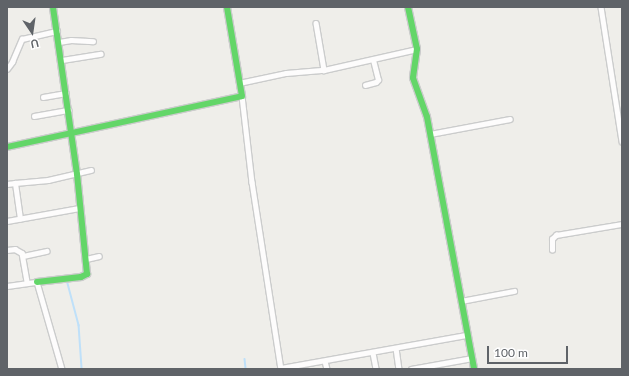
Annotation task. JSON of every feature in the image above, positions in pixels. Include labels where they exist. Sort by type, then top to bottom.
[{"type":"street","points":[[7,286],[27,282],[85,276],[87,274],[78,208],[76,174],[60,42],[54,7]]},
{"type":"street","points":[[227,7],[242,96],[252,182],[281,368],[467,336]]},
{"type":"street","points":[[408,7],[417,49],[413,78],[425,108],[474,369]]},
{"type":"street","points":[[601,7],[622,140]]},
{"type":"street","points":[[316,23],[324,70]]},
{"type":"street","points":[[7,69],[12,62],[22,39],[57,31]]},
{"type":"street","points":[[60,42],[86,39],[93,41]]},
{"type":"street","points":[[239,83],[286,73],[324,70],[417,49]]},
{"type":"street","points":[[62,60],[101,54]]},
{"type":"street","points":[[365,85],[378,80],[373,60]]},
{"type":"street","points":[[43,97],[66,93]]},
{"type":"street","points":[[7,147],[242,96]]},
{"type":"street","points":[[34,116],[68,110]]},
{"type":"street","points":[[430,134],[510,119]]},
{"type":"street","points":[[7,184],[48,180],[92,170]]},
{"type":"street","points":[[15,183],[20,219]]},
{"type":"street","points":[[7,221],[78,208]]},
{"type":"street","points":[[552,250],[552,238],[556,235],[622,224]]},
{"type":"street","points":[[7,250],[12,249],[20,251],[23,256],[27,282]]},
{"type":"street","points":[[23,256],[46,251]]},
{"type":"street","points":[[86,259],[99,256]]},
{"type":"street","points":[[37,282],[62,369]]},
{"type":"street","points":[[461,301],[514,291]]},
{"type":"street","points":[[396,348],[399,369]]},
{"type":"street","points":[[373,353],[376,369]]},
{"type":"street","points":[[411,369],[472,358]]},
{"type":"street","points":[[325,361],[327,369]]},
{"type":"waterway","points":[[67,280],[79,325],[82,368]]},
{"type":"waterway","points":[[245,359],[246,369]]},
{"type":"traffic: fast","points":[[37,282],[81,277],[87,274],[77,174],[53,7]]},
{"type":"traffic: fast","points":[[7,147],[242,96],[227,7]]},
{"type":"traffic: fast","points":[[408,7],[417,49],[413,78],[427,117],[474,369]]}]
